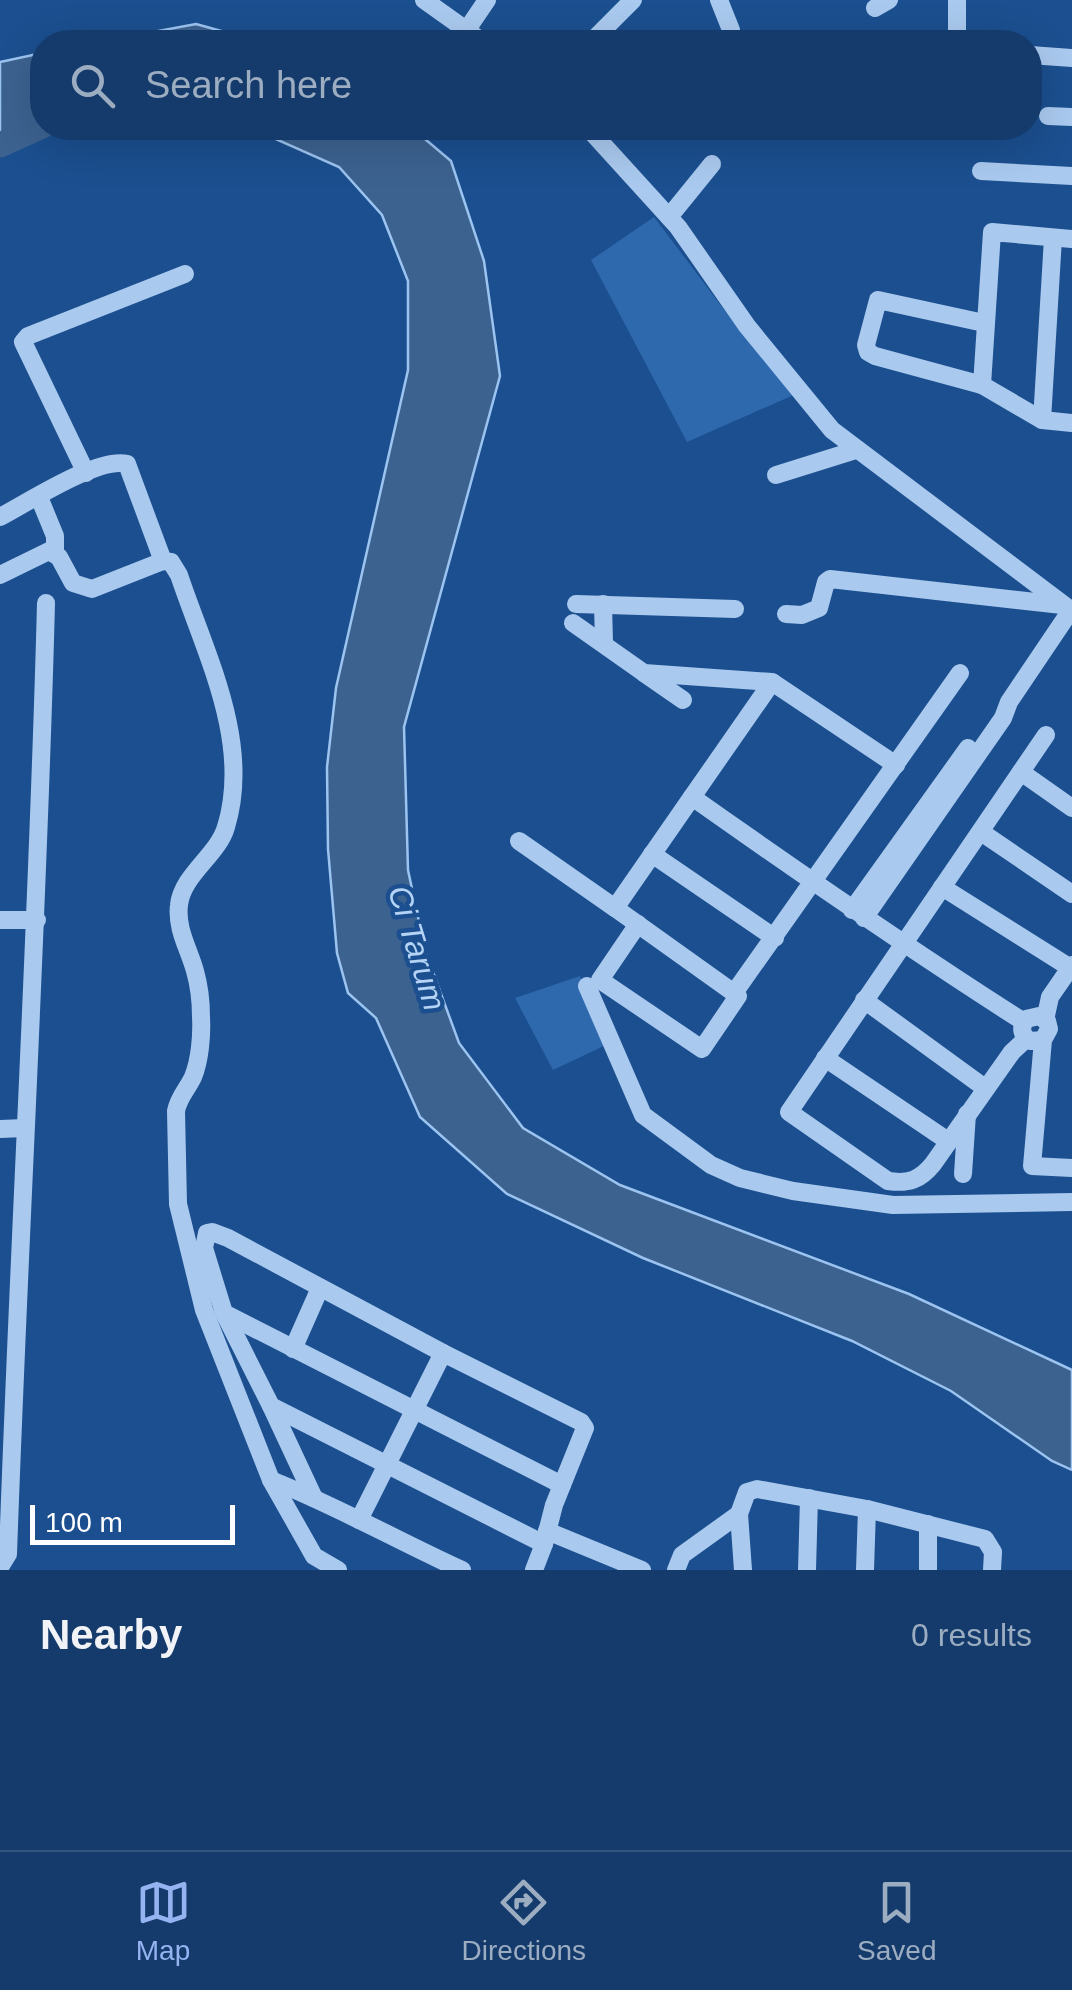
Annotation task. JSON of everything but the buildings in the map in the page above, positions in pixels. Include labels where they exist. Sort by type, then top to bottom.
[{"type":"street","points":[[424,0],[465,30]]},
{"type":"street","points":[[467,30],[487,0]]},
{"type":"street","points":[[603,30],[632,0]]},
{"type":"street","points":[[719,0],[731,30]]},
{"type":"street","points":[[956,30],[957,0]]},
{"type":"street","points":[[1042,56],[1072,58]]},
{"type":"street","points":[[1048,116],[1072,117]]},
{"type":"street","points":[[599,140],[669,217],[747,326],[823,419],[856,450],[1069,609]]},
{"type":"street","points":[[669,217],[712,164]]},
{"type":"street","points":[[980,171],[1072,176]]},
{"type":"street","points":[[982,385],[992,232],[1063,238],[1042,420]]},
{"type":"street","points":[[86,473],[23,342],[28,336],[185,274]]},
{"type":"street","points":[[984,323],[878,300],[866,345],[868,352],[982,385],[1042,420],[1072,423]]},
{"type":"street","points":[[776,475],[856,450]]},
{"type":"street","points":[[0,516],[86,473],[115,462],[127,464],[163,561]]},
{"type":"street","points":[[39,496],[55,536],[55,553],[73,582],[92,590],[163,561],[171,562],[179,575],[225,709],[232,748],[226,828],[179,904],[181,932],[196,972],[201,1036],[193,1077],[178,1097],[176,1111],[178,1204],[204,1310],[272,1480],[314,1556],[338,1570]]},
{"type":"street","points":[[0,575],[42,552],[55,553]]},
{"type":"street","points":[[786,614],[802,615],[819,608],[830,579],[1069,609]]},
{"type":"street","points":[[0,1568],[8,1554],[8,1349],[37,920],[46,603]]},
{"type":"street","points":[[603,604],[604,644]]},
{"type":"street","points":[[700,677],[680,705],[604,644],[574,614],[603,604],[734,609]]},
{"type":"street","points":[[858,914],[994,710],[1009,702],[1069,609]]},
{"type":"street","points":[[644,673],[772,682],[896,766]]},
{"type":"street","points":[[734,993],[960,673]]},
{"type":"street","points":[[616,908],[772,682]]},
{"type":"street","points":[[942,886],[1071,967],[1035,1027],[1012,1052],[948,1141],[917,1179],[904,1184],[888,1181],[781,1106],[825,1058],[901,944],[1046,735]]},
{"type":"street","points":[[1021,772],[1072,808]]},
{"type":"street","points":[[692,797],[901,944],[1035,1027]]},
{"type":"street","points":[[981,832],[1072,894]]},
{"type":"street","points":[[518,841],[616,908],[738,996],[702,1049],[600,980],[638,924]]},
{"type":"street","points":[[652,854],[774,938]]},
{"type":"street","points":[[0,920],[37,920]]},
{"type":"street","points":[[587,986],[643,1115],[711,1166],[740,1178],[794,1191],[893,1205],[1072,1202]]},
{"type":"street","points":[[864,1000],[985,1088]]},
{"type":"street","points":[[1035,1027],[1032,1166],[1072,1168]]},
{"type":"street","points":[[825,1058],[948,1141]]},
{"type":"street","points":[[963,1174],[967,1113]]},
{"type":"street","points":[[0,1129],[25,1128]]},
{"type":"street","points":[[314,1498],[224,1312],[204,1248],[206,1234],[212,1232],[581,1422],[585,1435],[562,1485],[534,1570]]},
{"type":"street","points":[[293,1349],[320,1288]]},
{"type":"street","points":[[224,1312],[562,1485]]},
{"type":"street","points":[[360,1520],[443,1353]]},
{"type":"street","points":[[271,1406],[318,1432],[546,1538],[633,1569]]},
{"type":"street","points":[[272,1480],[462,1570]]},
{"type":"street","points":[[744,1570],[739,1514],[747,1492],[757,1489],[867,1509],[985,1540],[993,1552],[992,1570]]},
{"type":"street","points":[[807,1570],[808,1498]]},
{"type":"street","points":[[865,1570],[867,1509]]},
{"type":"street","points":[[676,1570],[682,1555],[739,1514]]},
{"type":"street","points":[[928,1524],[928,1570]]},
{"type":"shaded area","points":[[654,217],[735,324],[796,394],[687,442],[591,260]]},
{"type":"shaded area","points":[[580,976],[608,1044],[553,1070],[515,998]]},
{"type":"water","points":[[196,24],[218,30],[164,30]]},
{"type":"water","points":[[30,56],[30,136],[0,143],[0,62]]},
{"type":"water","points":[[278,140],[426,140],[451,161],[484,261],[500,376],[404,727],[408,870],[425,950],[459,1043],[523,1128],[620,1185],[909,1294],[1072,1370],[1072,1470],[1052,1461],[951,1391],[852,1341],[643,1258],[507,1194],[420,1117],[376,1018],[348,993],[337,953],[328,849],[327,767],[336,688],[408,370],[408,281],[382,215],[339,167]]},
{"type":"waterway","name":"Ci Tarum","points":[[0,145],[30,131]]}]
